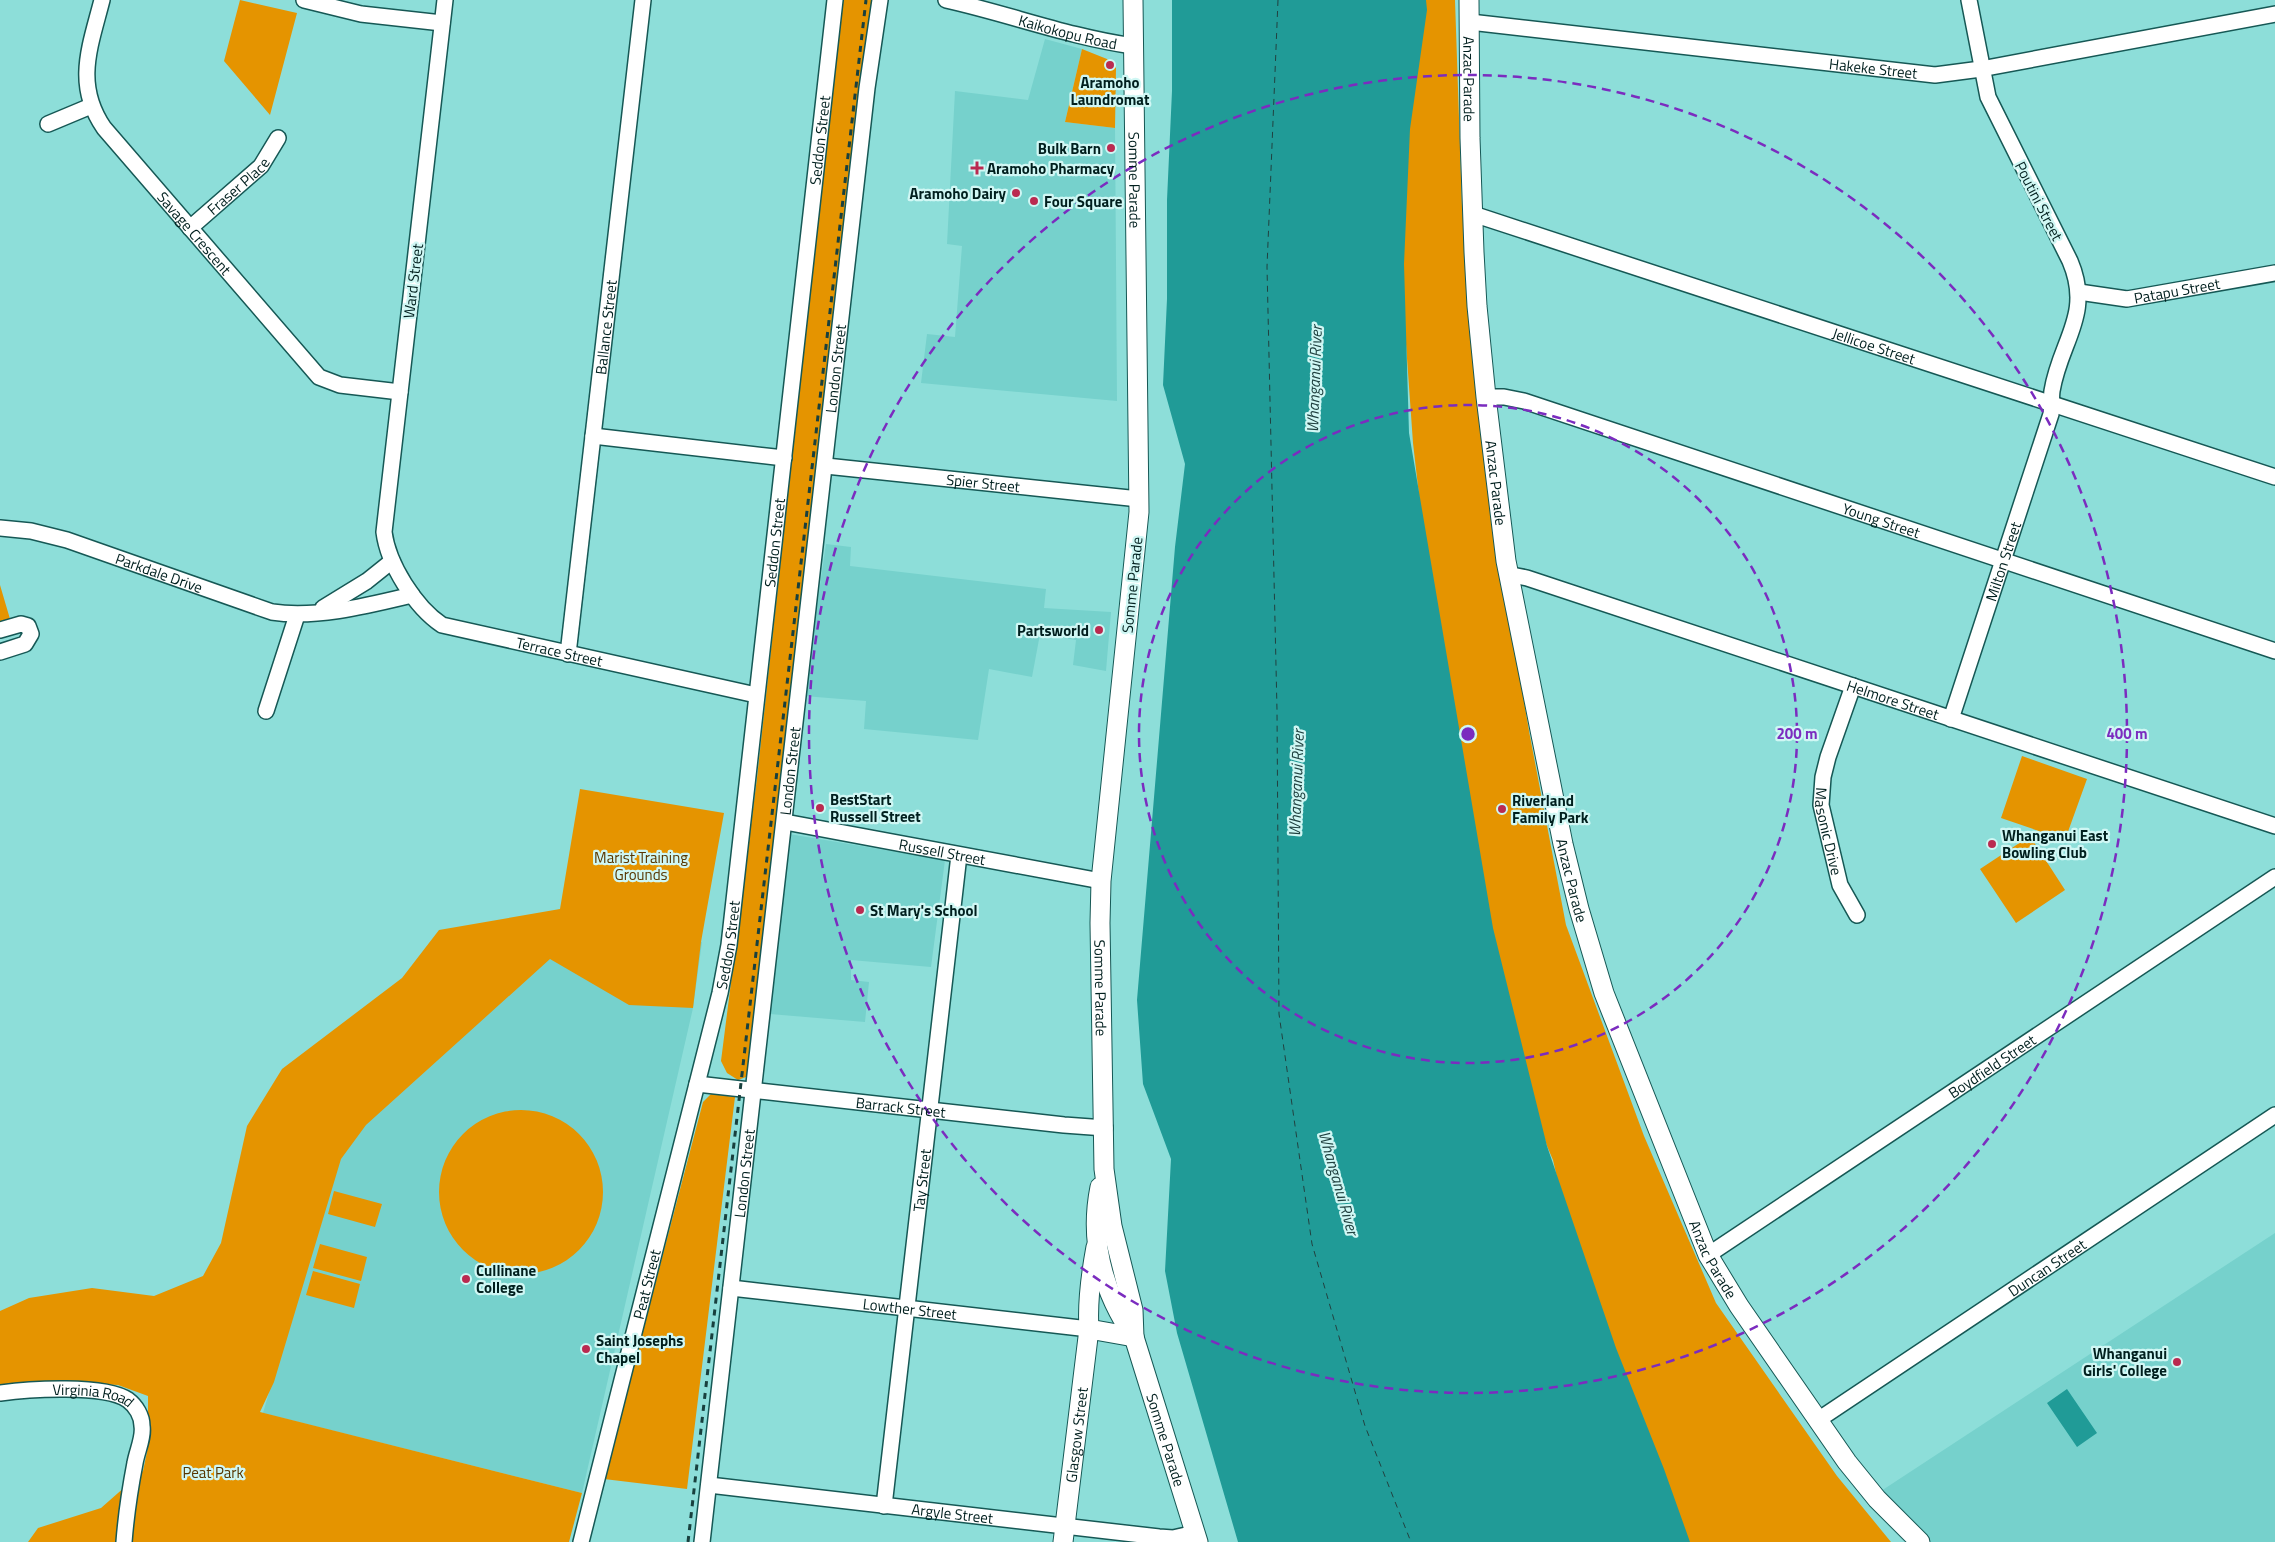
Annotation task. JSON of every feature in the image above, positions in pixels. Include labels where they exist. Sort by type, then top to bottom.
[{"type":"main road","name":"Somme Parade","points":[[1133,0],[1138,528],[1100,881],[1105,1128],[1104,1169],[1112,1226],[1133,1310],[1134,1337]]},
{"type":"main road","name":"Anzac Parade","points":[[1470,9],[1470,138],[1473,214],[1477,306],[1486,397],[1509,578],[1563,844],[1579,909],[1604,993],[1708,1255],[1739,1306],[1860,1479],[1920,1542]]},
{"type":"main road","name":"Somme Parade","points":[[1104,1169],[1099,1195],[1096,1247],[1120,1315],[1134,1337],[1197,1537]]},
{"type":"main road","name":"Glasgow Street","points":[[1088,1329],[1098,1312],[1106,1279],[1112,1226]]},
{"type":"main road","name":"Glasgow Street","points":[[1064,1534],[1096,1247]]},
{"type":"main road","points":[[1088,1329],[1134,1337]]},
{"type":"street","name":"Savage Crescent","points":[[102,0],[89,52],[86,73],[91,106],[104,128],[319,377],[340,385],[400,392]]},
{"type":"street","points":[[304,0],[361,14],[442,23]]},
{"type":"street","name":"Ward Street","points":[[392,561],[385,546],[384,532],[445,0]]},
{"type":"street","name":"Ballance Street","points":[[568,654],[643,0]]},
{"type":"street","name":"Seddon Street","points":[[697,1084],[720,993],[729,945],[835,0]]},
{"type":"street","name":"London Street","points":[[702,1542],[826,466],[867,88],[880,0]]},
{"type":"street","name":"Kaikokopu Road","points":[[946,0],[995,11],[1066,33],[1133,46]]},
{"type":"street","name":"Poutini Street","points":[[1968,0],[1988,97],[2070,262],[2079,292],[2076,315],[2052,391],[2052,403]]},
{"type":"street","name":"Hakeke Street","points":[[1470,9],[1917,75],[1981,69],[2275,14]]},
{"type":"street","points":[[48,124],[91,106]]},
{"type":"street","name":"Fraser Place","points":[[190,228],[261,166],[278,138]]},
{"type":"street","name":"Jellicoe Street","points":[[1473,214],[2275,476]]},
{"type":"street","name":"Patapu Street","points":[[2079,292],[2127,299],[2275,274]]},
{"type":"street","name":"Young Street","points":[[1486,397],[1504,397],[1524,402],[2275,650]]},
{"type":"street","name":"Milton Street","points":[[1951,719],[2051,414],[2052,403]]},
{"type":"street","points":[[593,436],[784,458]]},
{"type":"street","name":"Spier Street","points":[[826,466],[1139,498]]},
{"type":"street","name":"Parkdale Drive","points":[[0,528],[31,531],[67,540],[272,612],[297,615],[381,603],[412,595]]},
{"type":"street","name":"Terrace Street","points":[[392,561],[412,595],[431,618],[442,625],[756,695]]},
{"type":"street","name":"Parkdale Drive","points":[[318,612],[368,581],[392,561]]},
{"type":"street","name":"Helmore Street","points":[[1509,578],[1517,576],[1527,578],[2275,826]]},
{"type":"street","points":[[266,711],[297,615]]},
{"type":"street","points":[[0,630],[21,624],[28,626],[31,634],[29,642],[0,652]]},
{"type":"street","name":"Masonic Drive","points":[[1853,686],[1828,757],[1823,777],[1821,805],[1840,886],[1858,916]]},
{"type":"street","name":"Russell Street","points":[[785,822],[1100,881]]},
{"type":"street","name":"Tay Street","points":[[884,1506],[959,855]]},
{"type":"street","name":"Boydfield Street","points":[[1708,1255],[2275,877]]},
{"type":"street","name":"Barrack Street","points":[[697,1084],[1105,1128]]},
{"type":"street","name":"Peat Street","points":[[581,1542],[697,1084]]},
{"type":"street","name":"Duncan Street","points":[[1818,1420],[2275,1115]]},
{"type":"street","name":"Lowther Street","points":[[732,1288],[1088,1329]]},
{"type":"street","name":"Virginia Road","points":[[0,1393],[30,1389],[102,1392],[114,1394],[133,1405],[142,1420],[143,1428],[135,1463],[124,1542]]},
{"type":"street","name":"Argyle Street","points":[[709,1485],[884,1506],[1064,1534],[1172,1538],[1197,1537]]},
{"type":"shaded area","points":[[1045,39],[1082,49],[1065,122],[1115,128],[1117,401],[921,383],[927,334],[955,337],[962,246],[947,244],[955,91],[1028,100]]},
{"type":"shaded area","points":[[826,544],[851,547],[850,566],[1046,589],[1044,608],[1111,612],[1106,671],[1073,665],[1076,640],[1040,634],[1032,677],[989,669],[978,740],[864,729],[866,701],[804,696]]},
{"type":"shaded area","name":"St Mary's School","points":[[789,834],[945,860],[931,967],[851,960],[851,980],[869,982],[865,1022],[770,1014]]},
{"type":"shaded area","name":"Cullinane College","points":[[558,918],[702,942],[693,1008],[582,1493],[263,1413],[341,1146]]},
{"type":"shaded area","name":"Whanganui Girls' College","points":[[2275,1233],[2275,1542],[1926,1542],[1881,1491]]},
{"type":"green space","points":[[240,0],[297,13],[270,115],[224,61]]},
{"type":"green space","points":[[842,0],[873,0],[749,1063],[746,1077],[738,1080],[727,1073],[721,1061],[757,778]]},
{"type":"green space","name":"Riverland Family Park","points":[[1416,0],[1455,0],[1462,207],[1486,477],[1529,731],[1566,925],[1644,1136],[1716,1303],[1837,1476],[1891,1542],[1687,1542],[1583,1291],[1553,1160],[1513,1038],[1436,643],[1413,443],[1398,231]]},
{"type":"green space","points":[[1082,49],[1107,59],[1116,68],[1115,128],[1065,122]]},
{"type":"green space","points":[[0,585],[10,619],[0,622]]},
{"type":"green space","points":[[2022,756],[2087,779],[2065,840],[2001,818]]},
{"type":"green space","points":[[580,789],[724,813],[701,942],[693,1008],[629,1005],[550,959],[366,1125],[341,1159],[274,1382],[260,1412],[582,1493],[569,1542],[28,1542],[38,1528],[101,1508],[143,1471],[148,1447],[148,1396],[118,1385],[35,1381],[0,1385],[0,1311],[29,1298],[92,1288],[154,1296],[203,1276],[221,1243],[247,1126],[282,1069],[402,978],[439,930],[560,909]]},
{"type":"green space","points":[[2030,836],[2065,890],[2016,923],[1980,869]]},
{"type":"green space","points":[[711,1094],[735,1097],[687,1489],[604,1479],[703,1102]]},
{"type":"green space","points":[[521,1110],[552,1116],[579,1134],[597,1161],[603,1192],[597,1223],[579,1250],[552,1268],[521,1274],[490,1268],[463,1250],[445,1223],[439,1192],[445,1161],[463,1134],[490,1116]]},
{"type":"green space","points":[[334,1191],[382,1204],[375,1227],[328,1214]]},
{"type":"green space","points":[[320,1244],[367,1257],[361,1281],[313,1268]]},
{"type":"green space","points":[[313,1271],[360,1284],[354,1308],[306,1295]]},
{"type":"water","name":"Whanganui River","points":[[1172,0],[1426,0],[1427,10],[1410,129],[1404,264],[1409,433],[1493,928],[1547,1146],[1616,1348],[1664,1469],[1690,1542],[1238,1542],[1177,1333],[1165,1271],[1171,1159],[1143,1084],[1137,1000],[1175,547],[1185,464],[1163,385],[1167,299],[1167,200],[1172,91]]},
{"type":"water","points":[[2067,1389],[2097,1433],[2077,1447],[2047,1403]]},
{"type":"ferry route","points":[[1278,0],[1267,267],[1277,710],[1279,1014],[1312,1244],[1365,1426],[1411,1542]]},
{"type":"railway","points":[[688,1542],[866,0]]},
{"type":"place","name":"Aramoho Laundromat","points":[[1110,65]]},
{"type":"place","name":"Bulk Barn","points":[[1111,148]]},
{"type":"place","name":"Aramoho Pharmacy","points":[[977,168]]},
{"type":"place","name":"Aramoho Dairy","points":[[1016,193]]},
{"type":"place","name":"Four Square","points":[[1034,201]]},
{"type":"place","name":"Partsworld","points":[[1099,630]]},
{"type":"place","name":"BestStart Russell Street","points":[[820,808]]},
{"type":"place","name":"Riverland Family Park","points":[[1502,809]]},
{"type":"place","name":"Whanganui East Bowling Club","points":[[1992,844]]},
{"type":"place","name":"St Mary's School","points":[[860,910]]},
{"type":"place","name":"Cullinane College","points":[[466,1279]]},
{"type":"place","name":"Saint Josephs Chapel","points":[[586,1349]]},
{"type":"place","name":"Whanganui Girls' College","points":[[2177,1362]]},
{"type":"park label","name":"Marist Training Grounds","points":[[641,866]]},
{"type":"park label","name":"Peat Park","points":[[213,1472]]}]
